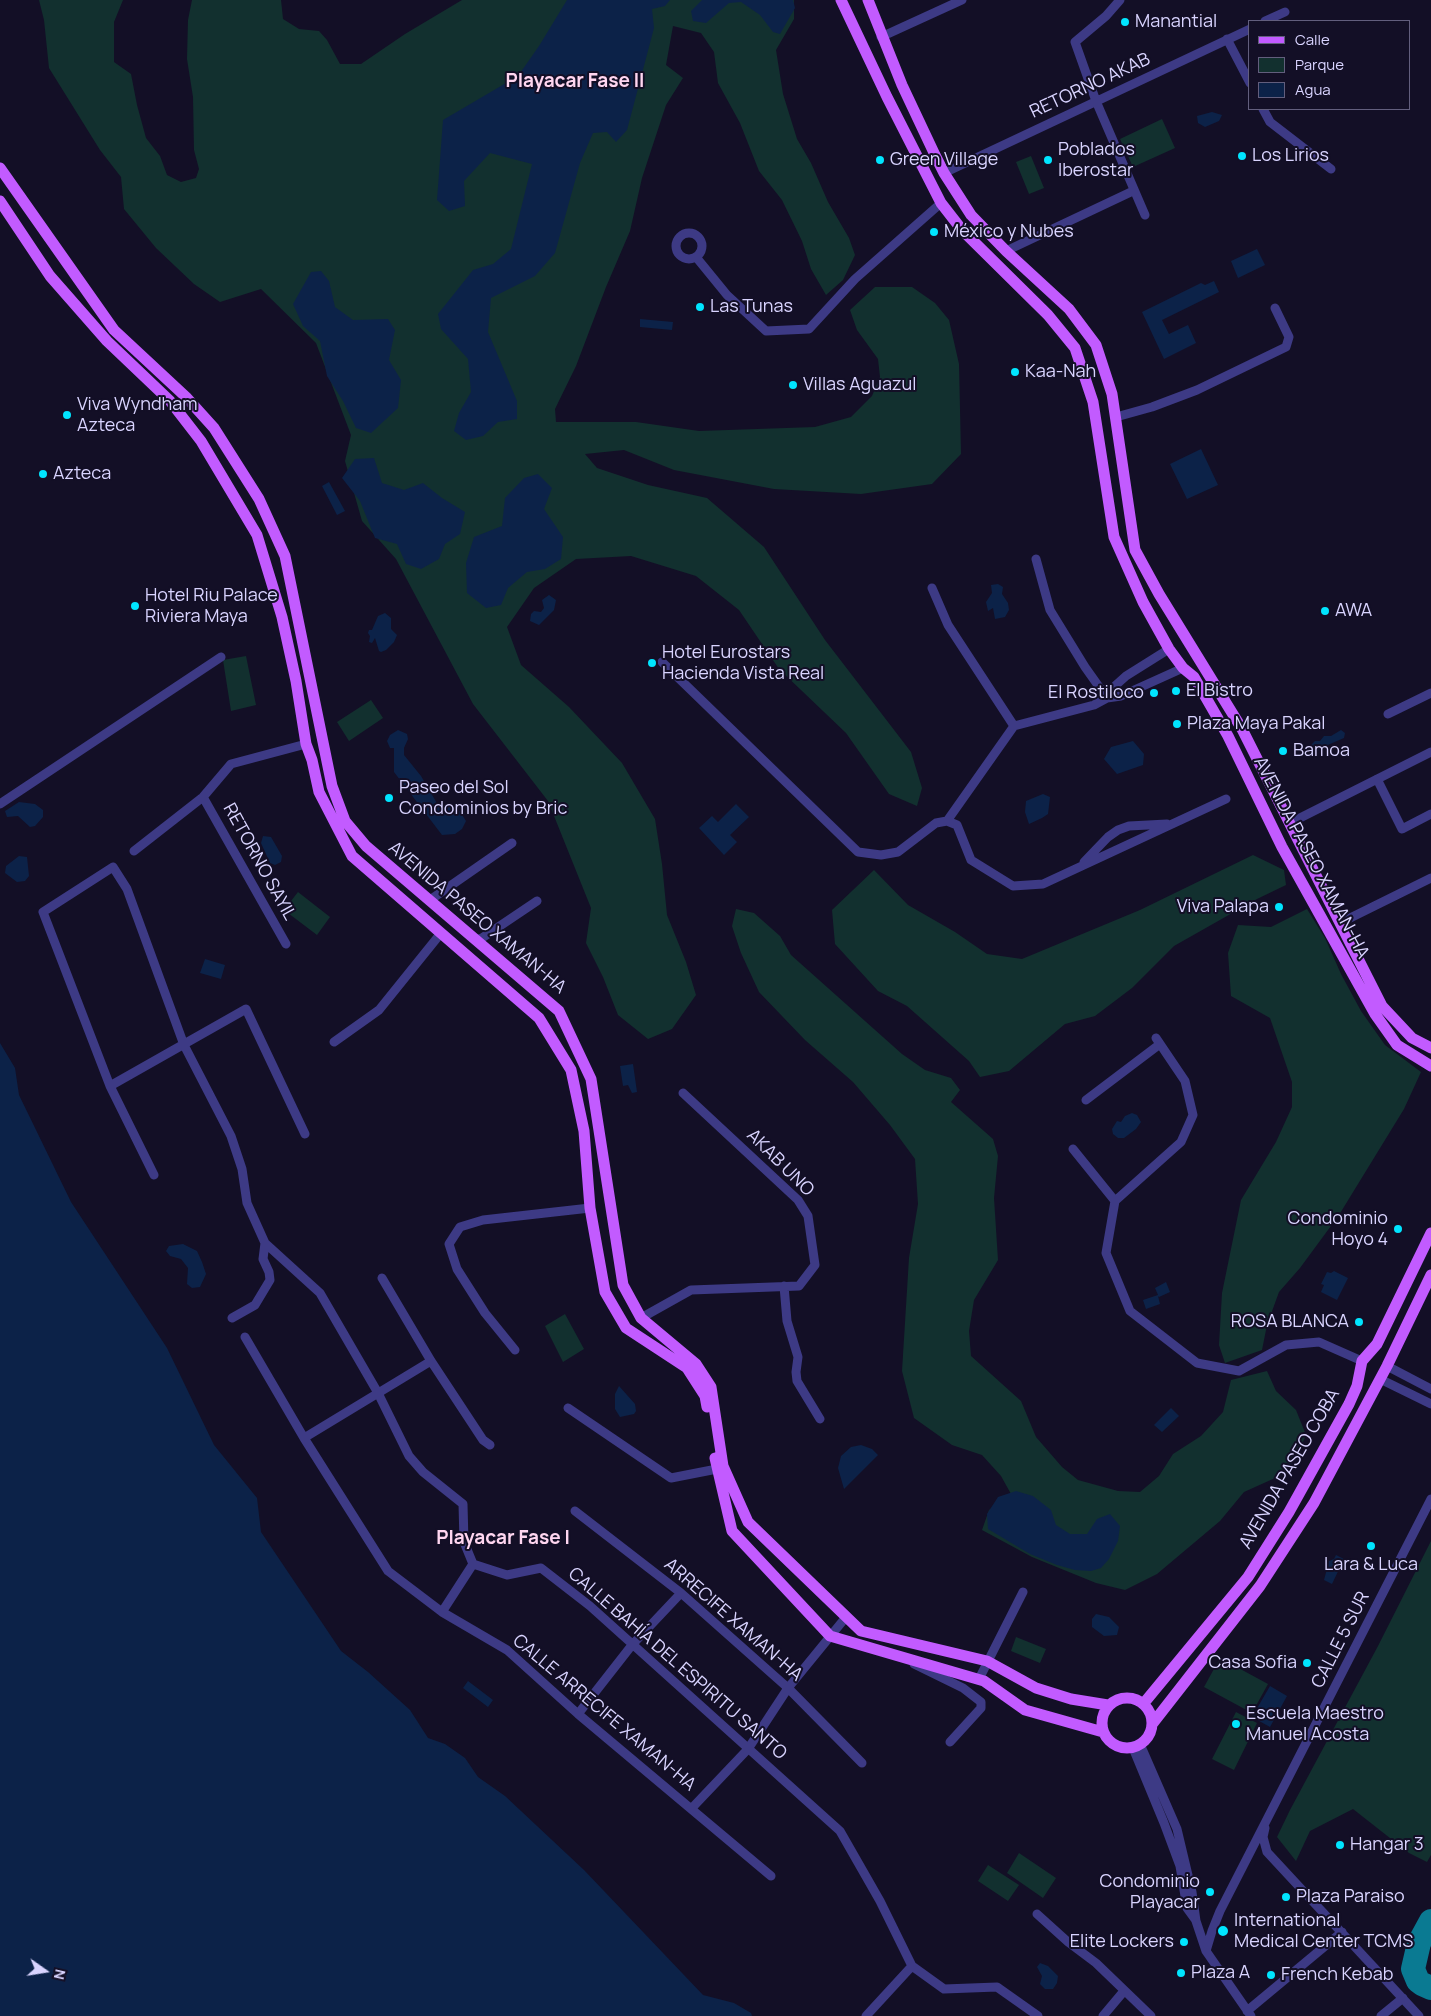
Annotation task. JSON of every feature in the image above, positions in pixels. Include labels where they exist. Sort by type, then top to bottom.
[{"type":"main road","name":"AVENIDA PASEO XAMAN-HA","points":[[841,0],[920,164],[941,203],[962,230],[1048,315],[1075,348],[1093,402],[1114,537],[1143,602],[1169,649],[1182,668],[1194,677],[1228,736],[1282,847],[1375,1014],[1397,1045],[1431,1066]]},
{"type":"main road","name":"AVENIDA PASEO XAMAN-HA","points":[[868,0],[881,37],[935,155],[944,173],[971,215],[1006,251],[1069,309],[1096,345],[1112,394],[1135,550],[1159,594],[1242,729],[1382,1006],[1412,1038],[1431,1048]]},
{"type":"main road","points":[[920,164],[935,155]]},
{"type":"main road","name":"AVENIDA PASEO XAMAN-HA","points":[[0,168],[114,330],[186,397],[214,428],[260,499],[284,556],[332,786],[345,821],[366,846],[559,1011],[591,1078],[623,1285],[641,1318],[696,1364],[711,1387],[723,1466],[748,1522],[861,1631],[987,1661],[1036,1688],[1071,1699],[1108,1705]]},
{"type":"main road","name":"AVENIDA PASEO XAMAN-HA","points":[[0,201],[50,276],[107,341],[170,401],[201,441],[257,534],[282,617],[296,681],[306,744],[312,760],[319,792],[352,856],[539,1018],[571,1070],[584,1132],[590,1208],[605,1292],[626,1328],[687,1368],[705,1396],[717,1469],[732,1531],[830,1636]]},
{"type":"main road","points":[[976,242],[984,229]]},
{"type":"main road","points":[[1143,602],[1159,594]]},
{"type":"main road","points":[[319,792],[332,786]]},
{"type":"main road","points":[[411,906],[425,896]]},
{"type":"main road","points":[[479,966],[490,952]]},
{"type":"main road","points":[[586,1160],[603,1157]]},
{"type":"main road","name":"AVENIDA PASEO COBA","points":[[1144,1703],[1248,1577],[1289,1512],[1349,1404],[1357,1386],[1362,1361],[1377,1344],[1431,1233]]},
{"type":"main road","points":[[597,1246],[616,1242]]},
{"type":"main road","name":"AVENIDA PASEO COBA","points":[[1153,1724],[1260,1586],[1314,1503],[1387,1366],[1431,1276]]},
{"type":"main road","points":[[1388,1321],[1404,1329]]},
{"type":"main road","points":[[1349,1404],[1363,1411]]},
{"type":"main road","points":[[830,1636],[984,1681],[1025,1710],[1103,1732],[1112,1743],[1125,1748],[1136,1746],[1147,1739],[1153,1724],[1149,1709],[1139,1700],[1127,1697],[1120,1698],[1108,1705],[1102,1718],[1103,1732]]},
{"type":"street","points":[[881,37],[962,0]]},
{"type":"street","points":[[1120,0],[1106,16],[1076,42],[1096,102],[1145,215]]},
{"type":"street","points":[[1267,20],[1285,12]]},
{"type":"street","name":"RETORNO AKAB","points":[[944,173],[1248,30]]},
{"type":"street","points":[[1227,39],[1248,79]]},
{"type":"street","points":[[1264,110],[1270,122],[1331,169]]},
{"type":"street","points":[[1006,251],[1133,191]]},
{"type":"street","points":[[696,257],[727,296],[766,331],[809,329],[855,279],[941,203]]},
{"type":"street","points":[[1116,417],[1152,407],[1197,390],[1286,347],[1289,337],[1276,308]]},
{"type":"street","points":[[1036,559],[1050,610],[1085,668],[1107,698]]},
{"type":"street","points":[[932,588],[948,625],[1014,726]]},
{"type":"street","points":[[1107,698],[1126,676],[1169,649]]},
{"type":"street","points":[[0,804],[221,657]]},
{"type":"street","points":[[662,662],[858,852],[880,855],[898,852],[936,823],[947,821],[957,825],[972,860],[1013,886],[1043,884],[1226,799]]},
{"type":"street","points":[[947,821],[1014,726],[1094,705],[1107,698],[1121,696],[1182,668]]},
{"type":"street","points":[[1388,714],[1431,693]]},
{"type":"street","name":"RETORNO SAYIL","points":[[134,851],[203,797],[231,764],[306,744]]},
{"type":"street","points":[[1290,823],[1431,752]]},
{"type":"street","points":[[1377,779],[1402,829],[1431,814]]},
{"type":"street","name":"RETORNO SAYIL","points":[[203,797],[286,944]]},
{"type":"street","points":[[1080,866],[1108,837],[1118,830],[1138,825],[1169,825]]},
{"type":"street","points":[[425,896],[512,843]]},
{"type":"street","points":[[154,1175],[110,1086],[43,912],[113,867],[126,888],[184,1045],[231,1136],[242,1169],[247,1204],[265,1243],[320,1293],[378,1393],[409,1456],[423,1472],[463,1504],[464,1542],[473,1564],[442,1612]]},
{"type":"street","points":[[1340,923],[1431,878]]},
{"type":"street","points":[[476,940],[482,938],[538,901]]},
{"type":"street","points":[[334,1042],[380,1010],[441,933]]},
{"type":"street","points":[[110,1086],[246,1010],[304,1134]]},
{"type":"street","points":[[1086,1100],[1158,1041],[1185,1081],[1193,1115],[1181,1142],[1115,1201],[1106,1253],[1130,1311],[1197,1363],[1239,1371],[1286,1345],[1319,1342],[1362,1361]]},
{"type":"street","name":"AKAB UNO","points":[[641,1318],[691,1290],[799,1286],[815,1265],[808,1216],[798,1200],[684,1093]]},
{"type":"street","points":[[1073,1149],[1115,1201]]},
{"type":"street","points":[[515,1350],[485,1313],[457,1269],[449,1244],[460,1227],[483,1220],[590,1208]]},
{"type":"street","points":[[232,1318],[255,1305],[270,1280],[269,1272],[263,1259],[265,1243]]},
{"type":"street","points":[[382,1278],[430,1362],[483,1440],[490,1445]]},
{"type":"street","points":[[784,1286],[787,1321],[798,1357],[797,1381],[820,1419]]},
{"type":"street","name":"CALLE ARRECIFE XAMAN-HA","points":[[245,1337],[304,1438],[388,1571],[442,1612],[507,1650],[578,1714],[770,1876]]},
{"type":"street","points":[[304,1438],[430,1362]]},
{"type":"street","points":[[1387,1366],[1431,1389]]},
{"type":"street","points":[[1380,1379],[1431,1404]]},
{"type":"street","points":[[568,1408],[671,1478],[717,1469]]},
{"type":"street","name":"CALLE 5 SUR","points":[[1206,1952],[1220,1911],[1431,1499]]},
{"type":"street","name":"ARRECIFE XAMAN-HA","points":[[575,1512],[681,1593],[788,1688],[862,1763]]},
{"type":"street","name":"CALLE BAHÍA DEL ESPIRITU SANTO","points":[[473,1564],[507,1575],[541,1568],[590,1606],[840,1831],[880,1900],[912,1966],[944,1989],[997,1987],[1038,2016]]},
{"type":"street","points":[[978,1679],[1023,1592]]},
{"type":"street","points":[[578,1714],[632,1645],[681,1593]]},
{"type":"street","points":[[691,1809],[748,1749],[788,1688],[846,1617]]},
{"type":"street","points":[[893,1654],[963,1688],[981,1702],[981,1708],[950,1742]]},
{"type":"street","points":[[1136,1746],[1180,1866],[1187,1908],[1196,1921],[1206,1952],[1249,2013],[1342,1932]]},
{"type":"street","points":[[1266,1822],[1263,1837],[1267,1852],[1419,2016]]},
{"type":"street","points":[[1247,1858],[1261,1851],[1267,1852]]},
{"type":"street","points":[[1196,1921],[1204,1924],[1213,1920],[1220,1911]]},
{"type":"street","points":[[1037,1914],[1068,1942],[1096,1963],[1151,2016]]},
{"type":"street","points":[[866,2016],[912,1966]]},
{"type":"street","points":[[1103,2016],[1124,1991]]},
{"type":"street","points":[[1381,2016],[1403,1998]]},
{"type":"green space","points":[[39,0],[123,0],[114,22],[114,62],[131,74],[146,138],[160,156],[167,175],[181,182],[196,178],[199,169],[194,150],[193,97],[187,59],[188,20],[192,0],[281,0],[283,19],[299,29],[319,31],[327,40],[340,64],[361,64],[405,34],[462,0],[794,0],[794,19],[776,50],[783,94],[797,139],[811,163],[828,202],[849,238],[855,255],[843,280],[826,295],[811,269],[802,241],[782,200],[759,171],[740,123],[718,83],[714,52],[701,33],[673,26],[666,65],[683,78],[666,105],[642,178],[630,231],[576,366],[555,409],[556,422],[636,422],[699,431],[815,427],[851,417],[872,396],[880,377],[878,359],[857,330],[850,310],[875,287],[912,287],[935,303],[949,320],[959,364],[961,454],[932,484],[861,494],[774,489],[674,470],[624,450],[585,454],[597,468],[648,485],[707,498],[764,547],[825,640],[911,752],[922,788],[917,806],[889,794],[846,733],[779,669],[739,610],[696,576],[631,556],[576,559],[534,588],[507,627],[521,665],[569,707],[622,763],[655,819],[667,915],[686,962],[696,995],[672,1029],[648,1039],[618,1015],[603,977],[586,943],[591,908],[548,801],[473,704],[396,559],[362,521],[345,461],[351,435],[316,343],[261,289],[220,302],[194,284],[156,248],[124,209],[121,177],[100,150],[49,68],[44,20]]},
{"type":"green space","points":[[1162,119],[1175,148],[1133,167],[1120,139]]},
{"type":"green space","points":[[1031,156],[1044,188],[1029,194],[1016,162]]},
{"type":"green space","points":[[246,656],[256,705],[231,711],[223,660]]},
{"type":"green space","points":[[371,700],[383,718],[349,741],[337,722]]},
{"type":"green space","points":[[1253,855],[1284,870],[1286,885],[1257,899],[1174,946],[1132,988],[1095,1016],[1065,1024],[1009,1071],[980,1077],[969,1061],[907,1006],[878,991],[835,944],[832,910],[874,870],[908,905],[955,932],[987,954],[1022,959],[1140,910]]},
{"type":"green space","points":[[298,892],[330,917],[317,935],[284,910]]},
{"type":"green space","points":[[736,909],[754,913],[780,936],[791,955],[902,1054],[925,1070],[951,1078],[960,1090],[951,1102],[993,1139],[998,1156],[994,1198],[998,1260],[974,1300],[969,1331],[971,1356],[1021,1401],[1036,1437],[1062,1467],[1078,1480],[1118,1491],[1140,1492],[1159,1476],[1173,1454],[1201,1436],[1223,1412],[1231,1380],[1267,1371],[1276,1391],[1296,1410],[1306,1435],[1297,1456],[1284,1474],[1244,1492],[1220,1521],[1157,1574],[1125,1590],[1096,1583],[1032,1557],[982,1530],[989,1510],[1011,1494],[1001,1476],[982,1455],[952,1445],[914,1418],[902,1371],[909,1258],[918,1204],[915,1159],[890,1125],[853,1082],[805,1040],[759,992],[741,953],[732,926]]},
{"type":"green space","points":[[1307,909],[1325,938],[1341,974],[1361,1011],[1385,1045],[1421,1072],[1404,1109],[1339,1215],[1300,1268],[1279,1292],[1267,1325],[1262,1350],[1225,1363],[1219,1345],[1222,1293],[1241,1200],[1276,1142],[1292,1107],[1292,1082],[1270,1018],[1231,996],[1228,953],[1238,925],[1271,927]]},
{"type":"green space","points":[[565,1314],[584,1349],[563,1362],[545,1326]]},
{"type":"green space","points":[[1431,1541],[1431,1855],[1427,1862],[1409,1853],[1353,1809],[1310,1831],[1296,1861],[1277,1837]]},
{"type":"green space","points":[[1016,1637],[1046,1649],[1040,1663],[1011,1651]]},
{"type":"green space","points":[[1220,1658],[1268,1684],[1252,1713],[1204,1687]]},
{"type":"green space","points":[[1236,1712],[1257,1723],[1234,1770],[1212,1759]]},
{"type":"green space","points":[[1019,1853],[1056,1878],[1043,1898],[1007,1873]]},
{"type":"green space","points":[[988,1865],[1019,1885],[1008,1901],[978,1881]]},
{"type":"water","points":[[567,0],[670,0],[665,6],[652,9],[654,28],[627,130],[616,142],[607,132],[593,133],[580,163],[555,253],[535,276],[491,298],[488,332],[517,401],[517,419],[498,422],[483,436],[466,440],[454,431],[459,413],[471,392],[468,359],[441,329],[438,314],[473,270],[493,264],[511,249],[532,164],[490,153],[464,181],[465,206],[449,211],[437,200],[443,120],[518,76]]},
{"type":"water","points":[[702,0],[793,0],[795,8],[780,34],[773,32],[760,15],[741,2],[729,3],[706,23],[693,21],[691,11]]},
{"type":"water","points":[[1212,112],[1222,115],[1219,121],[1205,127],[1198,123],[1197,116]]},
{"type":"water","points":[[1257,249],[1265,265],[1238,278],[1231,261]]},
{"type":"water","points":[[321,271],[329,281],[335,307],[353,320],[388,319],[395,330],[389,360],[401,380],[398,408],[371,433],[356,428],[343,401],[327,376],[320,341],[303,326],[293,304],[311,272]]},
{"type":"water","points":[[1214,281],[1219,292],[1162,320],[1169,334],[1188,325],[1196,343],[1164,359],[1142,312],[1201,283],[1205,285]]},
{"type":"water","points":[[640,319],[673,322],[672,330],[640,327]]},
{"type":"water","points":[[1201,449],[1218,485],[1187,499],[1170,464]]},
{"type":"water","points":[[374,458],[382,483],[404,490],[423,483],[442,498],[465,512],[460,534],[445,544],[439,559],[421,569],[406,564],[397,544],[375,538],[360,501],[342,478],[355,459]]},
{"type":"water","points":[[538,474],[552,488],[544,509],[563,537],[561,559],[545,569],[527,572],[508,588],[501,605],[486,608],[467,593],[466,563],[474,537],[502,526],[505,498],[524,478]]},
{"type":"water","points":[[329,482],[345,511],[337,515],[322,486]]},
{"type":"water","points":[[998,584],[1003,587],[1002,594],[1008,603],[1009,610],[1005,617],[995,619],[993,608],[988,611],[986,602],[992,593],[991,585]]},
{"type":"water","points":[[549,595],[556,600],[554,610],[539,625],[530,621],[531,614],[534,611],[541,612],[544,608],[542,600]]},
{"type":"water","points":[[385,613],[391,618],[391,629],[397,635],[394,642],[381,652],[375,638],[372,643],[369,642],[370,636],[368,633],[369,630],[372,630],[378,616]]},
{"type":"water","points":[[398,730],[407,734],[408,739],[404,748],[404,755],[421,776],[438,805],[457,807],[466,821],[462,829],[455,834],[442,835],[394,772],[394,748],[390,748],[387,741],[390,735]]},
{"type":"water","points":[[1341,730],[1345,733],[1344,738],[1318,751],[1315,752],[1312,749],[1311,745],[1315,741],[1320,741],[1324,736],[1331,736]]},
{"type":"water","points":[[1133,741],[1144,754],[1143,765],[1117,774],[1104,759],[1111,747]]},
{"type":"water","points":[[1043,794],[1050,797],[1048,814],[1029,824],[1025,812],[1026,801]]},
{"type":"water","points":[[19,802],[35,804],[43,810],[43,817],[35,826],[30,827],[18,816],[7,817],[5,811]]},
{"type":"water","points":[[736,804],[749,817],[730,835],[737,842],[724,855],[699,828],[712,816],[718,822]]},
{"type":"water","points":[[263,836],[271,837],[282,856],[281,862],[275,865],[270,863],[261,843]]},
{"type":"water","points":[[19,856],[27,857],[29,876],[25,881],[17,882],[5,873],[6,866]]},
{"type":"water","points":[[205,959],[225,965],[221,979],[200,973]]},
{"type":"water","points":[[0,1043],[15,1068],[19,1095],[71,1202],[167,1348],[214,1445],[257,1498],[261,1532],[341,1651],[368,1672],[410,1710],[428,1738],[445,1744],[465,1758],[478,1777],[505,1796],[584,1870],[703,1995],[734,2003],[751,2013],[752,2016],[0,2016]]},
{"type":"water","points":[[633,1064],[637,1092],[632,1093],[628,1085],[623,1086],[620,1066]]},
{"type":"water","points":[[1132,1113],[1137,1115],[1141,1122],[1136,1129],[1124,1138],[1118,1138],[1113,1134],[1112,1129],[1117,1121],[1121,1122],[1125,1116]]},
{"type":"water","points":[[183,1244],[197,1251],[202,1262],[206,1274],[200,1287],[192,1288],[187,1284],[188,1268],[181,1259],[170,1256],[166,1251],[169,1246]]},
{"type":"water","points":[[1334,1271],[1348,1278],[1337,1300],[1321,1292],[1324,1285],[1321,1284],[1327,1272],[1331,1273]]},
{"type":"water","points":[[1166,1282],[1170,1292],[1158,1296],[1160,1304],[1146,1309],[1143,1300],[1158,1295],[1155,1288]]},
{"type":"water","points":[[619,1386],[635,1404],[636,1411],[634,1414],[620,1417],[615,1409],[615,1394]]},
{"type":"water","points":[[1171,1408],[1179,1416],[1162,1432],[1154,1425]]},
{"type":"water","points":[[861,1445],[872,1449],[878,1455],[844,1489],[838,1468],[841,1456],[851,1447]]},
{"type":"water","points":[[1016,1491],[1033,1496],[1051,1510],[1056,1525],[1070,1534],[1087,1534],[1097,1519],[1110,1514],[1120,1526],[1118,1541],[1109,1559],[1101,1568],[1091,1571],[1075,1570],[1030,1554],[988,1529],[987,1514],[998,1497]]},
{"type":"water","points":[[1336,1555],[1344,1559],[1332,1584],[1324,1580],[1329,1561],[1334,1559]]},
{"type":"water","points":[[1096,1614],[1109,1617],[1119,1627],[1117,1635],[1104,1636],[1092,1627],[1092,1619]]},
{"type":"water","points":[[468,1681],[493,1700],[488,1707],[463,1688]]},
{"type":"water","points":[[1270,1686],[1287,1696],[1270,1727],[1252,1717]]},
{"type":"water","points":[[1040,1963],[1048,1966],[1058,1976],[1057,1983],[1053,1989],[1045,1989],[1040,1984],[1042,1976],[1037,1967]]},
{"type":"taxiway","points":[[1431,1921],[1419,1943],[1413,1969],[1418,1981],[1431,1988]]},
{"type":"place","name":"Manantial","points":[[1125,22]]},
{"type":"place","name":"Los Lirios","points":[[1242,156]]},
{"type":"place","name":"Green Village","points":[[880,160]]},
{"type":"place","name":"Poblados Iberostar","points":[[1048,160]]},
{"type":"place","name":"México y Nubes","points":[[934,232]]},
{"type":"place","name":"Las Tunas","points":[[700,307]]},
{"type":"place","name":"Kaa-Nah","points":[[1015,372]]},
{"type":"place","name":"Villas Aguazul","points":[[793,385]]},
{"type":"place","name":"Viva Wyndham Azteca","points":[[67,415]]},
{"type":"place","name":"Azteca","points":[[43,474]]},
{"type":"place","name":"Hotel Riu Palace Riviera Maya","points":[[135,606]]},
{"type":"place","name":"AWA","points":[[1325,611]]},
{"type":"place","name":"Hotel Eurostars Hacienda Vista Real","points":[[652,663]]},
{"type":"place","name":"El Bistro","points":[[1176,691]]},
{"type":"place","name":"El Rostiloco","points":[[1154,693]]},
{"type":"place","name":"Plaza Maya Pakal","points":[[1177,724]]},
{"type":"place","name":"Bamoa","points":[[1283,751]]},
{"type":"place","name":"Paseo del Sol Condominios by Bric","points":[[389,798]]},
{"type":"place","name":"Viva Palapa","points":[[1279,907]]},
{"type":"place","name":"Condominio Hoyo 4","points":[[1398,1229]]},
{"type":"place","name":"ROSA BLANCA","points":[[1359,1322]]},
{"type":"place","name":"Lara & Luca","points":[[1371,1546]]},
{"type":"place","name":"Casa Sofia","points":[[1307,1663]]},
{"type":"place","name":"Escuela Maestro Manuel Acosta","points":[[1236,1724]]},
{"type":"place","name":"Hangar 3","points":[[1340,1845]]},
{"type":"place","name":"Condominio Playacar","points":[[1210,1892]]},
{"type":"place","name":"Plaza Paraiso","points":[[1286,1897]]},
{"type":"place","name":"International Medical Center TCMS","points":[[1223,1931]]},
{"type":"place","name":"Elite Lockers","points":[[1184,1942]]},
{"type":"place","name":"Plaza A","points":[[1181,1973]]},
{"type":"place","name":"French Kebab","points":[[1271,1975]]},
{"type":"district","name":"Playacar Fase II","points":[[575,82]]},
{"type":"district","name":"Playacar Fase I","points":[[503,1539]]}]
